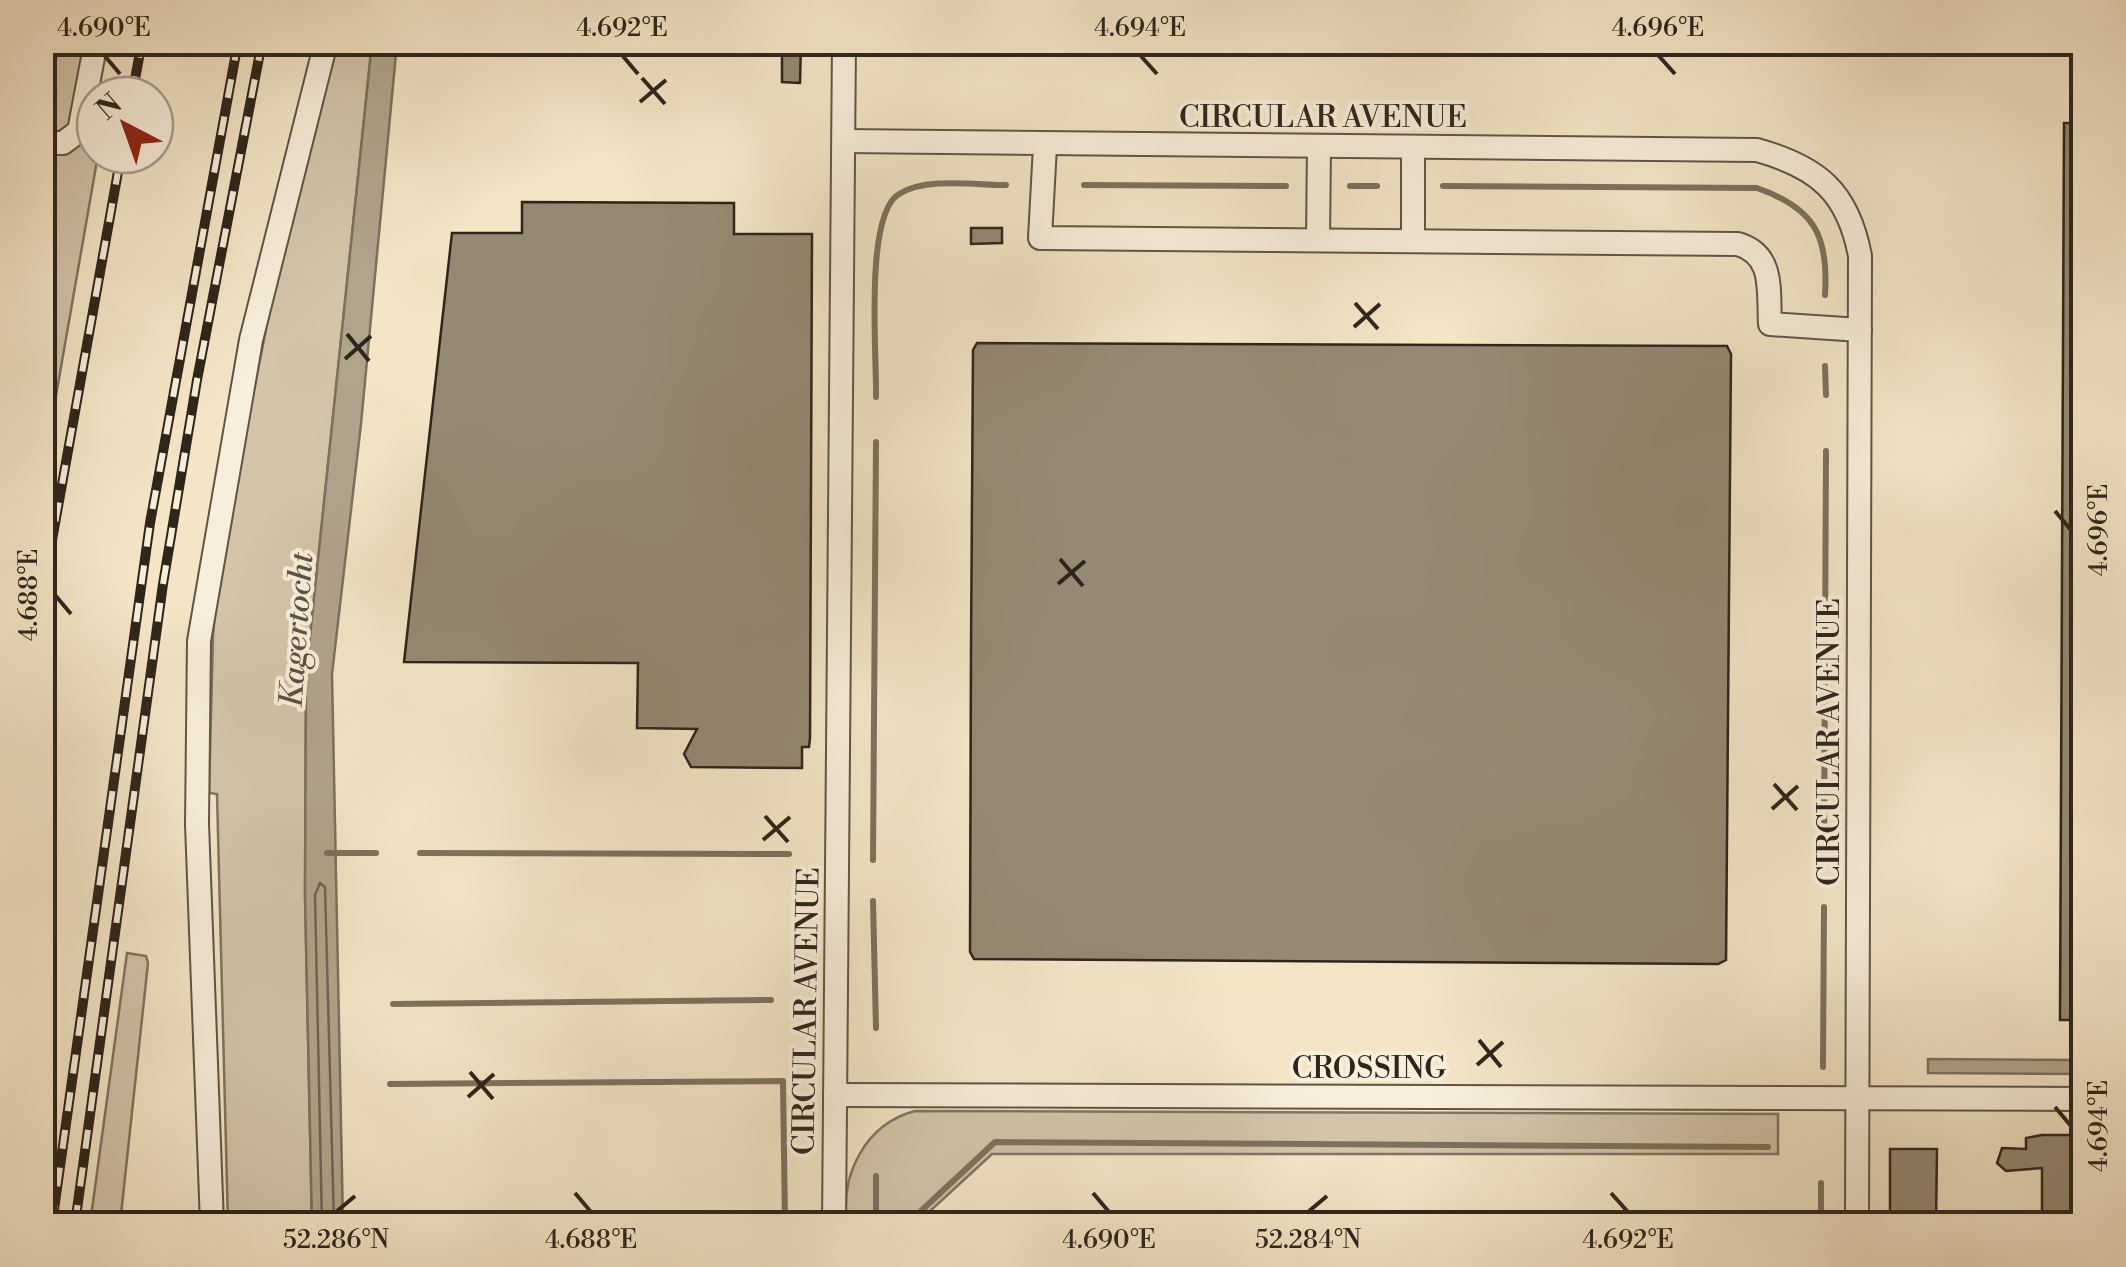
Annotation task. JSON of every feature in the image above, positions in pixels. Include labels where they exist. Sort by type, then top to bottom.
[{"type":"main road","points":[[42,52],[43,42]]},
{"type":"street","points":[[42,143],[64,143],[79,131],[96,42]]},
{"type":"street","points":[[212,1224],[197,824],[199,640],[250,340],[326,42]]},
{"type":"street","points":[[844,42],[844,140]]},
{"type":"street","name":"CIRCULAR AVENUE","points":[[834,1224],[844,140],[1045,146],[1757,150],[1815,172],[1844,205],[1854,225],[1860,256],[1858,1224]]},
{"type":"street","points":[[1045,146],[1040,238],[1738,244],[1756,249],[1766,264],[1770,324],[1860,330]]},
{"type":"street","points":[[1318,147],[1318,240]]},
{"type":"street","points":[[1413,148],[1413,241]]},
{"type":"street","name":"CROSSING","points":[[835,1095],[2084,1099]]},
{"type":"shaded area","points":[[49,43],[87,43],[81,75],[75,75],[72,129],[53,135],[43,124]]},
{"type":"shaded area","points":[[338,43],[372,43],[306,675],[305,895],[312,1224],[228,1224],[217,794],[209,793],[219,566],[282,249]]},
{"type":"shaded area","points":[[75,134],[75,175],[95,175],[43,470],[42,278],[50,276],[50,257],[43,244],[43,160],[66,151]]},
{"type":"shaded area","points":[[127,953],[146,956],[148,963],[120,1224],[90,1224]]},
{"type":"shaded area","points":[[915,1111],[1778,1114],[1778,1154],[992,1154],[916,1224],[847,1224],[848,1188],[860,1154],[882,1127]]},
{"type":"water","points":[[372,43],[397,43],[361,424],[332,674],[343,1224],[312,1224],[305,895],[306,675]]},
{"type":"water","points":[[1928,1059],[2083,1060],[2083,1074],[1928,1073]]},
{"type":"building","points":[[782,42],[801,42],[800,83],[782,82]]},
{"type":"building","points":[[2064,123],[2084,123],[2084,1020],[2060,1020]]},
{"type":"building","points":[[522,202],[734,203],[734,234],[812,234],[810,738],[809,747],[802,747],[802,768],[691,767],[684,754],[697,729],[637,728],[638,663],[404,662],[452,233],[522,233]]},
{"type":"building","points":[[971,228],[1002,228],[1002,243],[971,244]]},
{"type":"building","points":[[977,343],[1727,346],[1731,354],[1726,960],[1718,964],[974,959],[970,952],[971,649],[973,350]]},
{"type":"building","points":[[2084,1135],[2084,1224],[2042,1224],[2042,1168],[2006,1171],[1997,1163],[2002,1148],[2026,1149],[2026,1138]]},
{"type":"building","points":[[1890,1149],[1937,1149],[1936,1224],[1890,1224]]},
{"type":"waterway","points":[[876,397],[875,288],[881,229],[888,207],[899,194],[923,185],[1006,185]]},
{"type":"waterway","points":[[1084,185],[1286,186]]},
{"type":"waterway","points":[[1350,186],[1377,186]]},
{"type":"waterway","points":[[1443,186],[1757,188],[1792,205],[1814,226],[1824,256],[1825,295]]},
{"type":"waterway","points":[[1825,366],[1826,395]]},
{"type":"waterway","points":[[873,860],[876,442]]},
{"type":"waterway","points":[[1824,856],[1826,451]]},
{"type":"waterway","points":[[327,853],[376,853]]},
{"type":"waterway","points":[[420,853],[789,854]]},
{"type":"waterway","points":[[873,901],[876,1028]]},
{"type":"waterway","points":[[1823,1067],[1824,907]]},
{"type":"waterway","points":[[393,1004],[771,1000]]},
{"type":"waterway","points":[[390,1084],[783,1081],[785,1224]]},
{"type":"waterway","points":[[907,1224],[995,1142],[1768,1147]]},
{"type":"waterway","points":[[876,1176],[876,1224]]},
{"type":"waterway","points":[[1821,1183],[1821,1224]]},
{"type":"railway","points":[[136,75],[142,42]]},
{"type":"railway","points":[[52,1224],[150,523],[238,42]]},
{"type":"railway","points":[[75,1224],[163,584],[197,380],[262,42]]},
{"type":"railway","points":[[42,596],[117,175]]},
{"type":"water label","name":"Kagertocht","points":[[296,630]]}]
